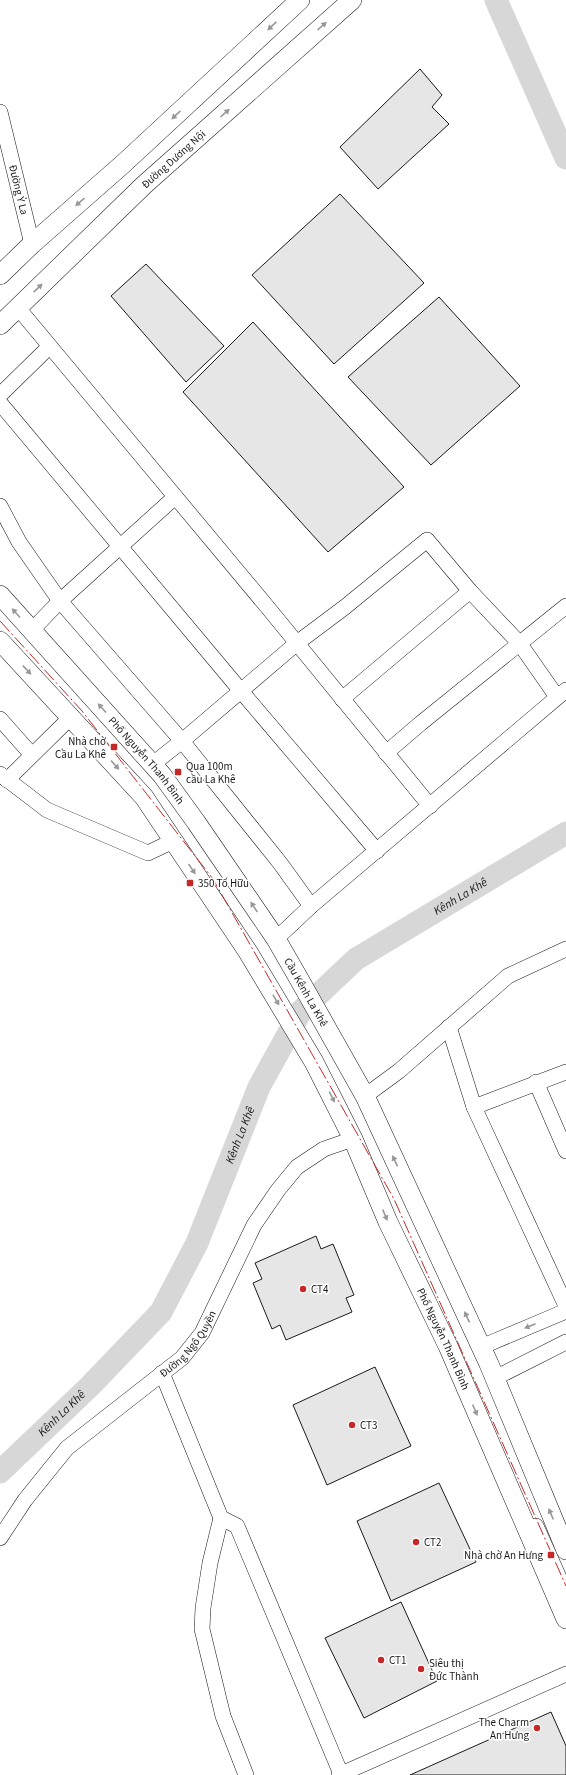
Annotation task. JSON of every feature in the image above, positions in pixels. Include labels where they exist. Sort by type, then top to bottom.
[{"type":"main road","points":[[0,275],[32,244],[124,164],[300,0]]},
{"type":"main road","name":"Đường Dương Nội","points":[[0,325],[144,185],[352,0]]},
{"type":"main road","points":[[124,164],[144,185]]},
{"type":"main road","name":"Phố Nguyễn Thanh Bình","points":[[0,595],[153,764],[196,822],[276,940]]},
{"type":"main road","points":[[0,641],[144,797],[173,841]]},
{"type":"main road","name":"Phố Nguyễn Thanh Bình","points":[[173,841],[256,966],[314,1062],[353,1139],[388,1222],[448,1346],[566,1619]]},
{"type":"main road","name":"Cầu Kênh La Khê","points":[[276,940],[365,1096]]},
{"type":"main road","points":[[365,1096],[481,1347],[566,1550]]},
{"type":"street","name":"Đường Ỷ La","points":[[0,112],[32,244]]},
{"type":"street","points":[[18,308],[297,643],[430,806]]},
{"type":"street","points":[[0,395],[49,347]]},
{"type":"street","points":[[0,403],[240,691],[377,851]]},
{"type":"street","points":[[32,630],[60,601],[119,546],[176,497]]},
{"type":"street","points":[[0,506],[19,542],[60,601],[182,742],[280,863],[311,906]]},
{"type":"street","points":[[153,764],[182,742],[297,643],[345,607],[427,540],[470,591],[520,644],[561,693],[311,906],[276,940]]},
{"type":"street","points":[[342,699],[470,591]]},
{"type":"street","points":[[386,753],[421,722],[566,606]]},
{"type":"street","points":[[71,717],[32,755],[3,777],[47,810],[148,853],[173,841]]},
{"type":"street","points":[[0,719],[32,755]]},
{"type":"street","points":[[365,1096],[399,1071],[508,976],[566,949]]},
{"type":"street","points":[[449,1028],[474,1108],[566,1306]]},
{"type":"street","points":[[474,1108],[536,1082],[566,1072]]},
{"type":"street","points":[[536,1082],[566,1151]]},
{"type":"street","name":"Đường Ngô Quyền","points":[[0,1538],[25,1500],[67,1448],[182,1358],[202,1333],[254,1225],[278,1190],[297,1167],[324,1149],[353,1139]]},
{"type":"street","points":[[481,1347],[566,1311]]},
{"type":"street","points":[[494,1378],[566,1342]]},
{"type":"street","points":[[162,1373],[221,1518],[210,1563],[203,1608],[202,1629],[223,1716],[246,1775]]},
{"type":"street","points":[[221,1518],[237,1526],[340,1775],[566,1674]]},
{"type":"street","points":[[536,1526],[566,1593]]},
{"type":"building","points":[[420,69],[442,95],[432,107],[449,124],[378,189],[340,147]]},
{"type":"building","points":[[340,194],[424,283],[334,364],[252,275]]},
{"type":"building","points":[[146,264],[224,346],[186,382],[111,296]]},
{"type":"building","points":[[439,297],[520,386],[431,465],[348,377]]},
{"type":"building","points":[[253,322],[404,487],[328,552],[183,392]]},
{"type":"building","name":"CT4","points":[[316,1236],[321,1249],[333,1244],[354,1295],[346,1298],[352,1312],[286,1340],[280,1325],[272,1329],[253,1283],[262,1279],[255,1263]]},
{"type":"building","name":"CT3","points":[[375,1367],[411,1446],[327,1485],[293,1405]]},
{"type":"building","name":"CT2","points":[[439,1483],[476,1562],[391,1601],[357,1521]]},
{"type":"building","name":"CT1","points":[[401,1602],[437,1681],[364,1718],[325,1638]]},
{"type":"building","name":"The Charm An Hưng","points":[[551,1712],[566,1746],[566,1775],[410,1775]]},
{"type":"waterway","points":[[496,0],[566,158]]},
{"type":"waterway","name":"Kênh La Khê","points":[[0,1472],[90,1386],[161,1312],[197,1243],[259,1087],[301,1011],[356,959],[566,833]]},
{"type":"power","points":[[0,621],[82,711],[213,879],[394,1199],[566,1586]]},
{"type":"place","name":"Nhà chờ Cầu La Khê","points":[[114,747]]},
{"type":"place","name":"Qua 100m cầu La Khê","points":[[178,772]]},
{"type":"place","name":"350 Tố Hữu","points":[[190,883]]},
{"type":"place","name":"CT4","points":[[303,1289]]},
{"type":"place","name":"CT3","points":[[352,1425]]},
{"type":"place","name":"CT2","points":[[416,1542]]},
{"type":"place","name":"Nhà chờ An Hưng","points":[[551,1555]]},
{"type":"place","name":"CT1","points":[[381,1660]]},
{"type":"place","name":"Siêu thị Đức Thành","points":[[421,1669]]},
{"type":"place","name":"The Charm An Hưng","points":[[537,1728]]}]
